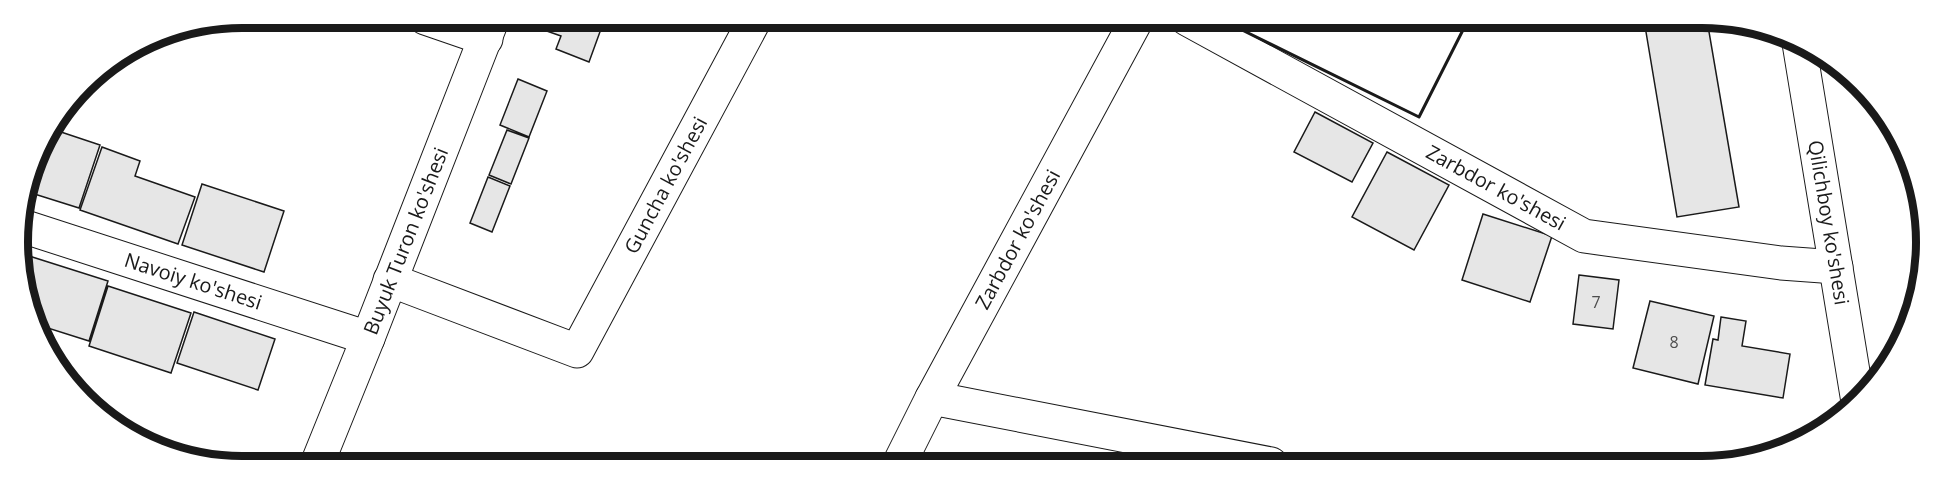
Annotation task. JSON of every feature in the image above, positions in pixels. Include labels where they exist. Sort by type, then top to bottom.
[{"type":"street","name":"Buyuk Turon ko'shesi","points":[[320,456],[489,28]]},
{"type":"street","name":"Guncha ko'shesi","points":[[390,280],[577,351],[751,28]]},
{"type":"street","name":"Zarbdor ko'shesi","points":[[903,456],[932,398],[1132,28]]},
{"type":"street","name":"Zarbdor ko'shesi","points":[[1203,28],[1584,236],[1780,263],[1836,267]]},
{"type":"street","name":"Qilichboy ko'shesi","points":[[1801,53],[1856,390]]},
{"type":"street","name":"Navoiy ko'shesi","points":[[29,228],[368,338]]},
{"type":"street","points":[[932,398],[1230,456]]},
{"type":"building","points":[[601,28],[589,62],[556,49],[561,36],[541,29]]},
{"type":"building","points":[[1645,28],[1708,28],[1739,207],[1677,217]]},
{"type":"building","points":[[518,79],[547,91],[529,137],[500,125]]},
{"type":"building","points":[[1315,112],[1373,143],[1352,182],[1294,152]]},
{"type":"building","points":[[507,130],[529,138],[511,184],[489,175]]},
{"type":"building","points":[[59,131],[100,145],[79,208],[34,194],[45,160]]},
{"type":"building","points":[[102,147],[140,161],[135,176],[195,197],[178,244],[80,210]]},
{"type":"building","points":[[1387,152],[1449,185],[1414,250],[1352,217]]},
{"type":"building","points":[[488,177],[510,186],[492,232],[470,223]]},
{"type":"building","points":[[202,184],[284,211],[264,272],[182,245]]},
{"type":"building","points":[[1483,214],[1552,236],[1530,302],[1462,280]]},
{"type":"building","points":[[29,256],[108,281],[89,341],[47,328],[36,297]]},
{"type":"building","points":[[1579,275],[1619,280],[1613,329],[1573,324]]},
{"type":"building","points":[[108,286],[191,313],[171,373],[89,346]]},
{"type":"building","points":[[1650,301],[1714,316],[1698,384],[1633,368]]},
{"type":"building","points":[[194,312],[275,339],[258,390],[177,363]]},
{"type":"building","points":[[1721,317],[1746,321],[1742,346],[1790,354],[1783,398],[1705,385],[1713,339],[1718,340]]},
{"type":"wall","points":[[1238,28],[1419,117],[1464,28]]}]
